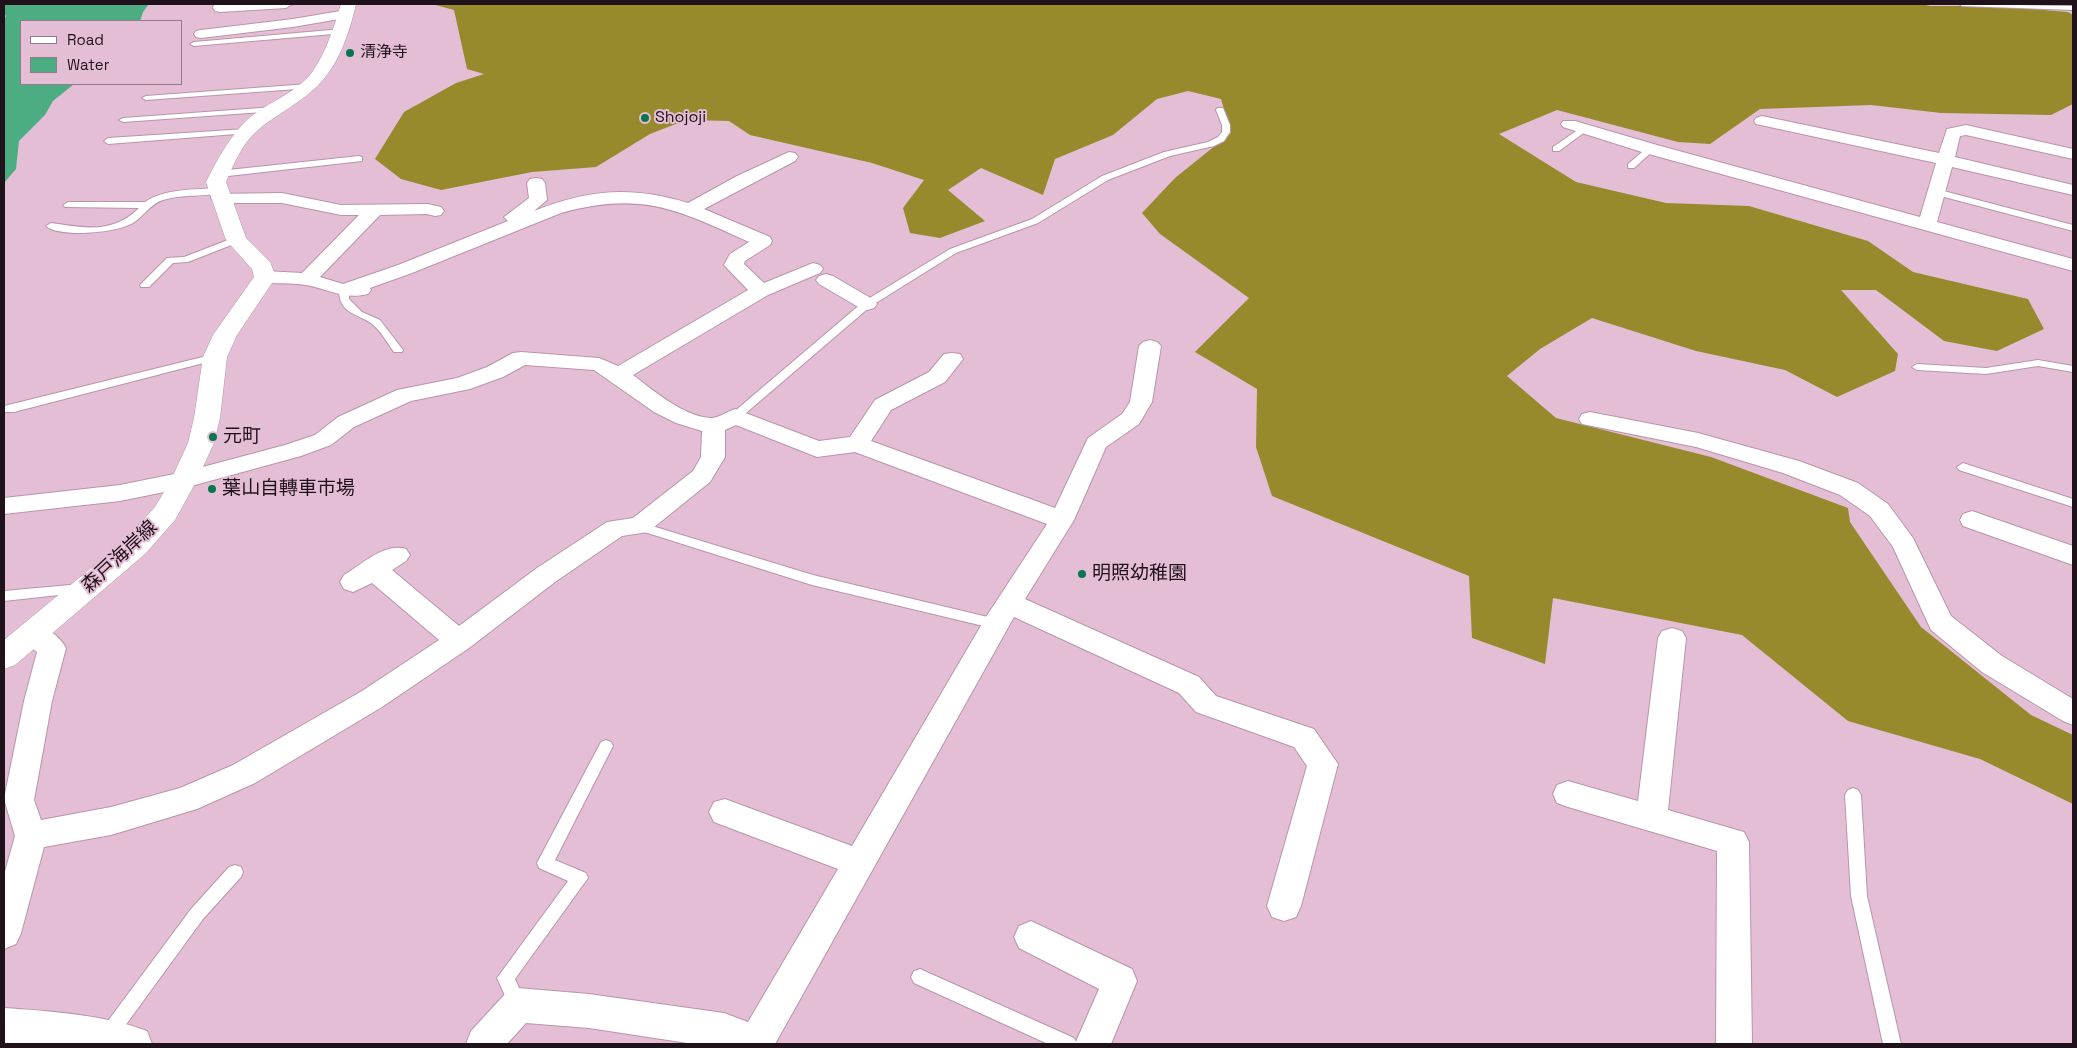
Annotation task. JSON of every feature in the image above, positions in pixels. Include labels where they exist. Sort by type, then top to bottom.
[{"type":"main road","points":[[265,278],[262,267],[236,240],[219,188],[236,144],[246,131],[274,108],[308,86],[320,74],[345,16]]},
{"type":"main road","name":"森戸海岸線","points":[[4,657],[87,589],[152,531],[184,480],[203,434],[215,357],[225,335],[265,278]]},
{"type":"street","points":[[221,4],[220,8],[286,4]]},
{"type":"street","points":[[197,39],[345,16]]},
{"type":"street","points":[[1762,121],[1945,160],[2073,190]]},
{"type":"street","points":[[1577,126],[1651,149],[2073,265]]},
{"type":"street","points":[[1927,225],[1953,133],[1966,130],[2073,154]]},
{"type":"street","points":[[691,210],[743,180],[789,157]]},
{"type":"street","points":[[265,278],[307,279],[344,290],[366,290],[422,270],[496,239],[500,225],[538,200],[536,183]]},
{"type":"street","points":[[219,188],[341,210],[428,209],[435,211]]},
{"type":"street","points":[[498,232],[555,208],[580,200],[605,196],[632,195],[658,199],[691,210],[763,241],[737,258],[734,265],[760,291]]},
{"type":"street","points":[[307,279],[375,210]]},
{"type":"street","points":[[618,375],[760,291],[820,275],[867,304]]},
{"type":"street","points":[[484,1044],[518,1005],[589,1011],[724,1031],[757,1044],[1003,614],[1062,520],[1096,443],[1131,419],[1141,402],[1150,346]]},
{"type":"street","points":[[4,506],[120,493],[184,480],[294,451],[323,440],[346,422],[405,395],[462,384],[495,372],[521,358],[599,364],[618,375],[662,407],[684,418],[714,427],[735,416],[817,448],[857,444],[1062,520]]},
{"type":"street","points":[[857,444],[882,405],[937,377],[952,359]]},
{"type":"street","points":[[1590,419],[1698,440],[1791,467],[1849,489],[1879,510],[1904,544],[1941,623],[1992,664],[2073,713]]},
{"type":"street","points":[[31,836],[111,821],[186,800],[244,774],[372,699],[459,641],[546,575],[616,528],[639,526],[702,476],[713,456],[714,427]]},
{"type":"street","points":[[1972,520],[2073,556]]},
{"type":"street","points":[[397,555],[363,575],[459,641]]},
{"type":"street","points":[[1003,614],[1190,685],[1206,704],[1304,738],[1323,764],[1284,906]]},
{"type":"street","points":[[4,933],[31,836],[11,803],[52,648],[32,634]]},
{"type":"street","points":[[1652,818],[1672,638]]},
{"type":"street","points":[[1568,794],[1732,842],[1734,1044]]},
{"type":"street","points":[[725,812],[860,862]]},
{"type":"street","points":[[1031,937],[1120,981],[1093,1044]]},
{"type":"street","points":[[4,1026],[55,1029],[120,1041]]},
{"type":"lane","points":[[1962,4],[2073,8]]},
{"type":"lane","points":[[146,98],[308,86]]},
{"type":"lane","points":[[123,120],[274,108]]},
{"type":"lane","points":[[735,416],[867,304],[953,251],[1035,221],[1105,178],[1167,154],[1212,144],[1221,139],[1226,132],[1220,110]]},
{"type":"lane","points":[[1556,149],[1577,126]]},
{"type":"lane","points":[[108,141],[246,131]]},
{"type":"lane","points":[[1631,166],[1651,149]]},
{"type":"lane","points":[[50,226],[88,230],[114,228],[130,221],[147,205],[167,196],[219,188],[359,159]]},
{"type":"lane","points":[[1936,192],[2073,228]]},
{"type":"lane","points":[[68,205],[147,205]]},
{"type":"lane","points":[[145,285],[170,260],[184,260],[236,240]]},
{"type":"lane","points":[[344,290],[344,300],[358,314],[376,322],[398,350]]},
{"type":"lane","points":[[4,409],[215,357]]},
{"type":"lane","points":[[1917,367],[1986,371],[2038,363],[2073,369]]},
{"type":"lane","points":[[1963,467],[2073,503]]},
{"type":"lane","points":[[639,526],[812,580],[1003,614]]},
{"type":"lane","points":[[4,596],[87,589]]},
{"type":"lane","points":[[518,1005],[506,978],[580,878],[544,864],[606,746]]},
{"type":"lane","points":[[1853,795],[1859,896],[1892,1044]]},
{"type":"lane","points":[[120,1041],[197,914],[235,872]]},
{"type":"lane","points":[[920,977],[1068,1044]]},
{"type":"shaded area","points":[[432,4],[1921,4],[1930,6],[1996,6],[2068,12],[2073,15],[2073,104],[2051,115],[1941,113],[1871,105],[1760,109],[1710,144],[1678,142],[1557,110],[1499,134],[1576,182],[1666,203],[1749,206],[1868,241],[1913,272],[2028,299],[2044,329],[1997,351],[1944,341],[1876,290],[1841,290],[1898,354],[1895,371],[1837,397],[1785,370],[1696,351],[1592,318],[1540,349],[1507,376],[1556,418],[1711,457],[1848,508],[1850,522],[1921,627],[2031,715],[2073,735],[2073,804],[1980,759],[1848,721],[1742,635],[1553,598],[1545,664],[1472,638],[1469,576],[1272,496],[1256,447],[1257,389],[1195,352],[1249,298],[1160,234],[1142,213],[1175,178],[1231,133],[1221,99],[1188,91],[1157,99],[1113,135],[1055,159],[1043,195],[981,168],[948,190],[985,221],[940,238],[910,233],[903,208],[924,180],[872,163],[750,135],[729,121],[686,120],[650,134],[596,167],[532,172],[441,190],[401,179],[375,159],[404,112],[456,83],[484,74],[467,69],[454,10]]},
{"type":"water","points":[[4,4],[149,4],[140,20],[20,20],[20,85],[73,85],[53,101],[45,115],[19,141],[16,169],[4,183],[4,20],[6,16],[4,14]]},
{"type":"place","name":"清浄寺","points":[[350,53]]},
{"type":"place","name":"Shojoji","points":[[645,118]]},
{"type":"place","name":"元町","points":[[213,437]]},
{"type":"place","name":"葉山自轉車市場","points":[[212,489]]},
{"type":"place","name":"明照幼稚園","points":[[1082,574]]}]
